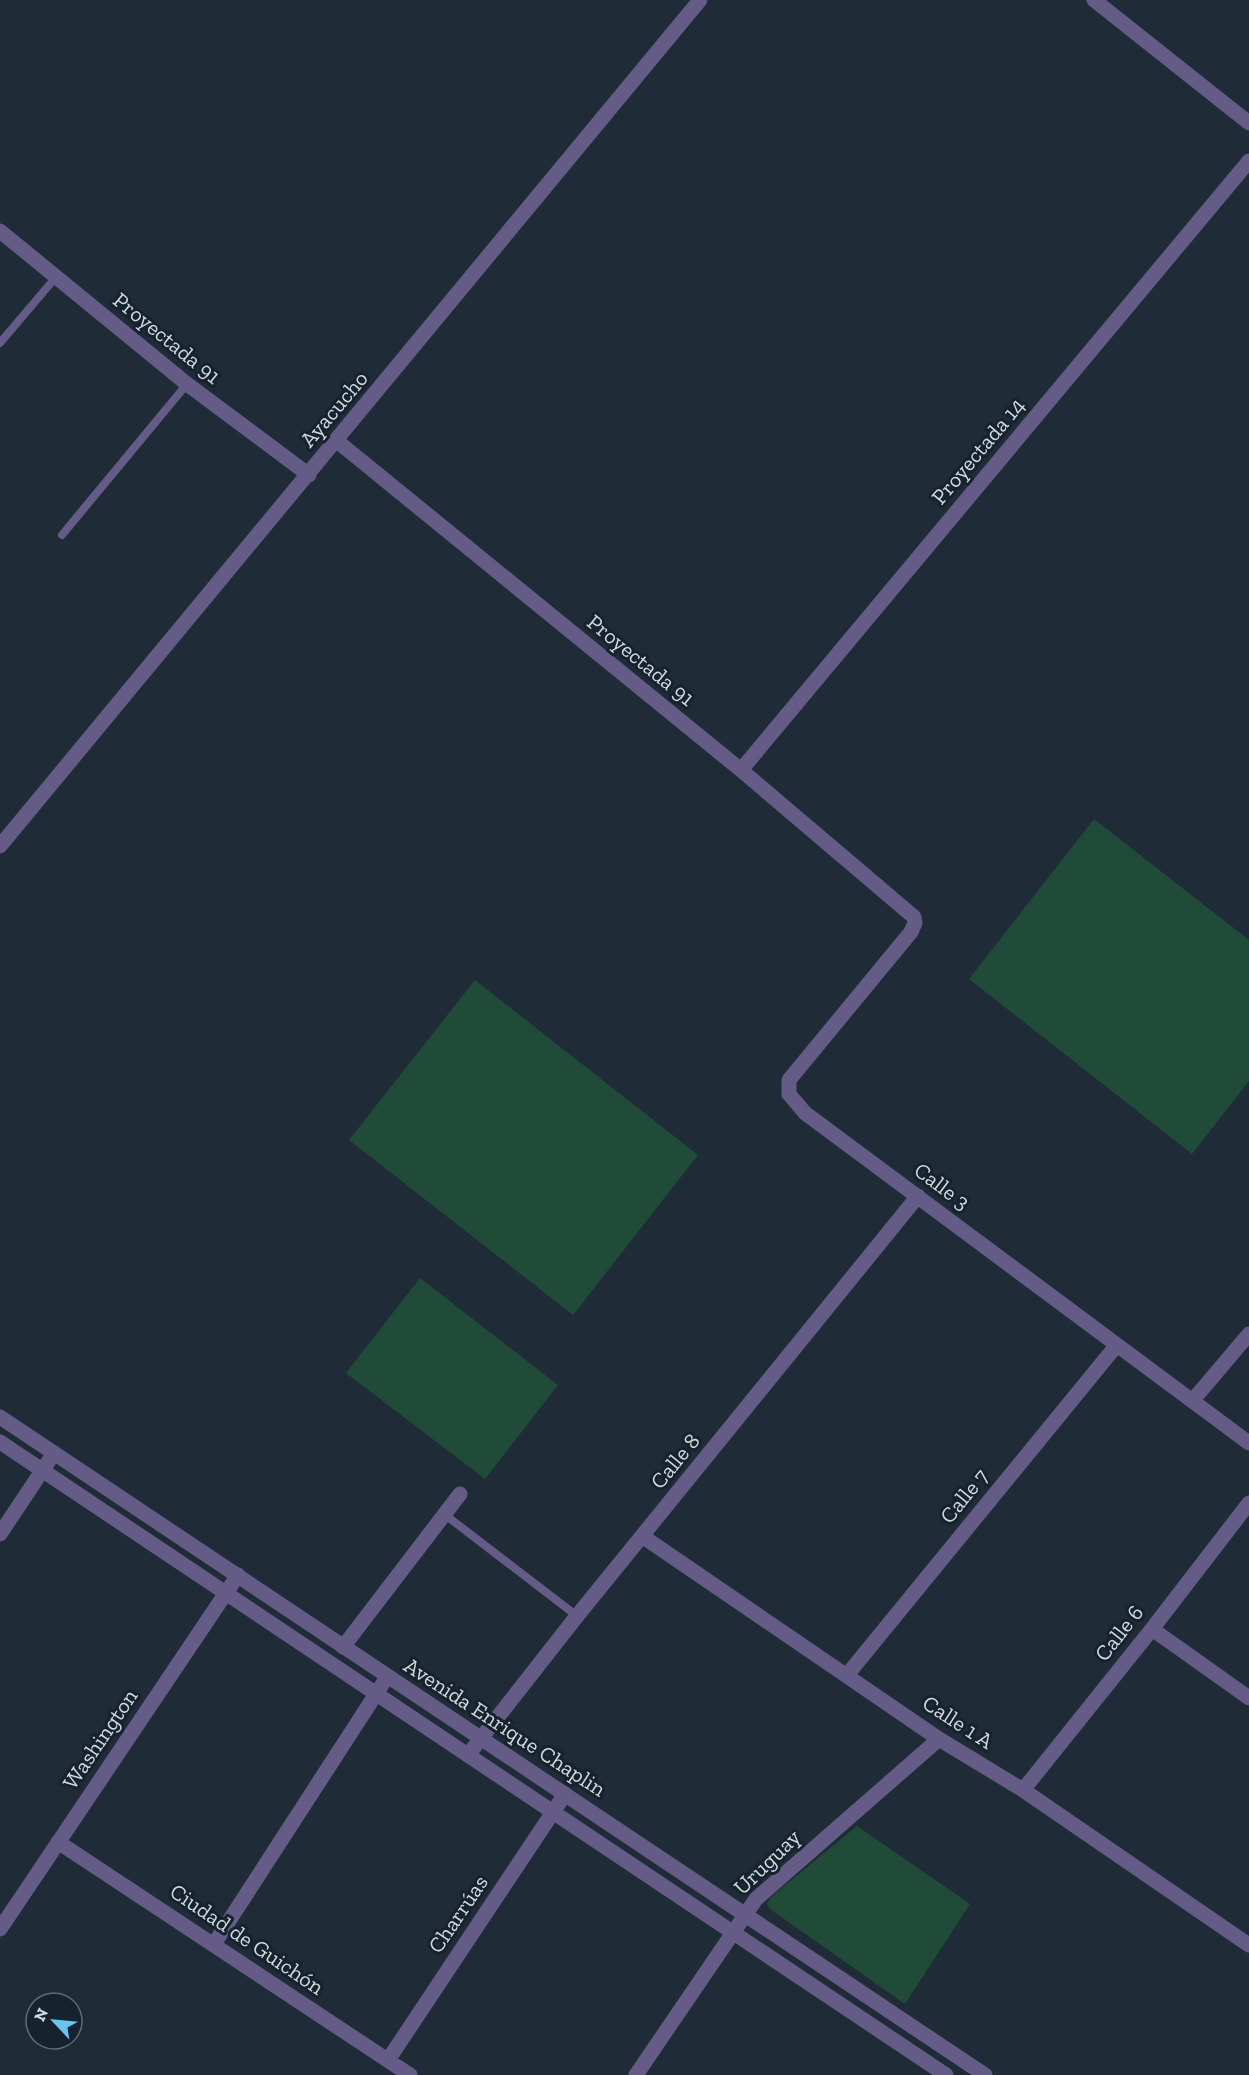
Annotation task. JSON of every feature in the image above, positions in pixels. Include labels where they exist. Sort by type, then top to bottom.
[{"type":"street","name":"Ayacucho","points":[[0,846],[700,0]]},
{"type":"street","points":[[1094,0],[1249,123]]},
{"type":"street","name":"Proyectada 14","points":[[741,770],[1249,161]]},
{"type":"street","name":"Proyectada 91","points":[[0,231],[187,384],[309,475]]},
{"type":"street","name":"Proyectada 91","points":[[337,441],[741,770],[914,917]]},
{"type":"street","name":"Calle 3","points":[[914,917],[915,923],[911,932],[789,1080],[789,1094],[805,1113],[1249,1443]]},
{"type":"street","name":"Calle 8","points":[[468,1755],[577,1616],[918,1196]]},
{"type":"street","points":[[1193,1400],[1249,1334]]},
{"type":"street","name":"Calle 7","points":[[847,1675],[1116,1346]]},
{"type":"street","name":"Avenida Enrique Chaplin","points":[[0,1417],[387,1677],[746,1913],[985,2075]]},
{"type":"street","name":"Avenida Enrique Chaplin","points":[[0,1442],[944,2074]]},
{"type":"street","points":[[0,1534],[54,1453]]},
{"type":"street","points":[[343,1647],[460,1494]]},
{"type":"street","name":"Calle 6","points":[[1023,1791],[1249,1503]]},
{"type":"street","name":"Calle 1 A","points":[[642,1536],[939,1739],[1023,1791],[1249,1945]]},
{"type":"street","name":"Washington","points":[[0,1929],[238,1575]]},
{"type":"street","points":[[1152,1629],[1249,1698]]},
{"type":"street","points":[[214,1944],[387,1677]]},
{"type":"street","name":"Uruguay","points":[[636,2075],[756,1899],[939,1739]]},
{"type":"street","name":"Charrúas","points":[[388,2060],[565,1794]]},
{"type":"street","name":"Ciudad de Guichón","points":[[58,1842],[410,2075]]},
{"type":"street","points":[[944,2074],[955,2055]]},
{"type":"lane","points":[[0,343],[56,278]]},
{"type":"lane","points":[[62,536],[187,384]]},
{"type":"lane","points":[[444,1514],[577,1616]]},
{"type":"green space","points":[[1094,819],[1249,940],[1249,1081],[1192,1154],[969,979]]},
{"type":"green space","points":[[475,980],[698,1155],[573,1315],[349,1140]]},
{"type":"green space","points":[[420,1278],[558,1385],[485,1479],[346,1373]]},
{"type":"green space","points":[[857,1826],[970,1904],[905,2004],[770,1909],[767,1904],[771,1897]]}]
